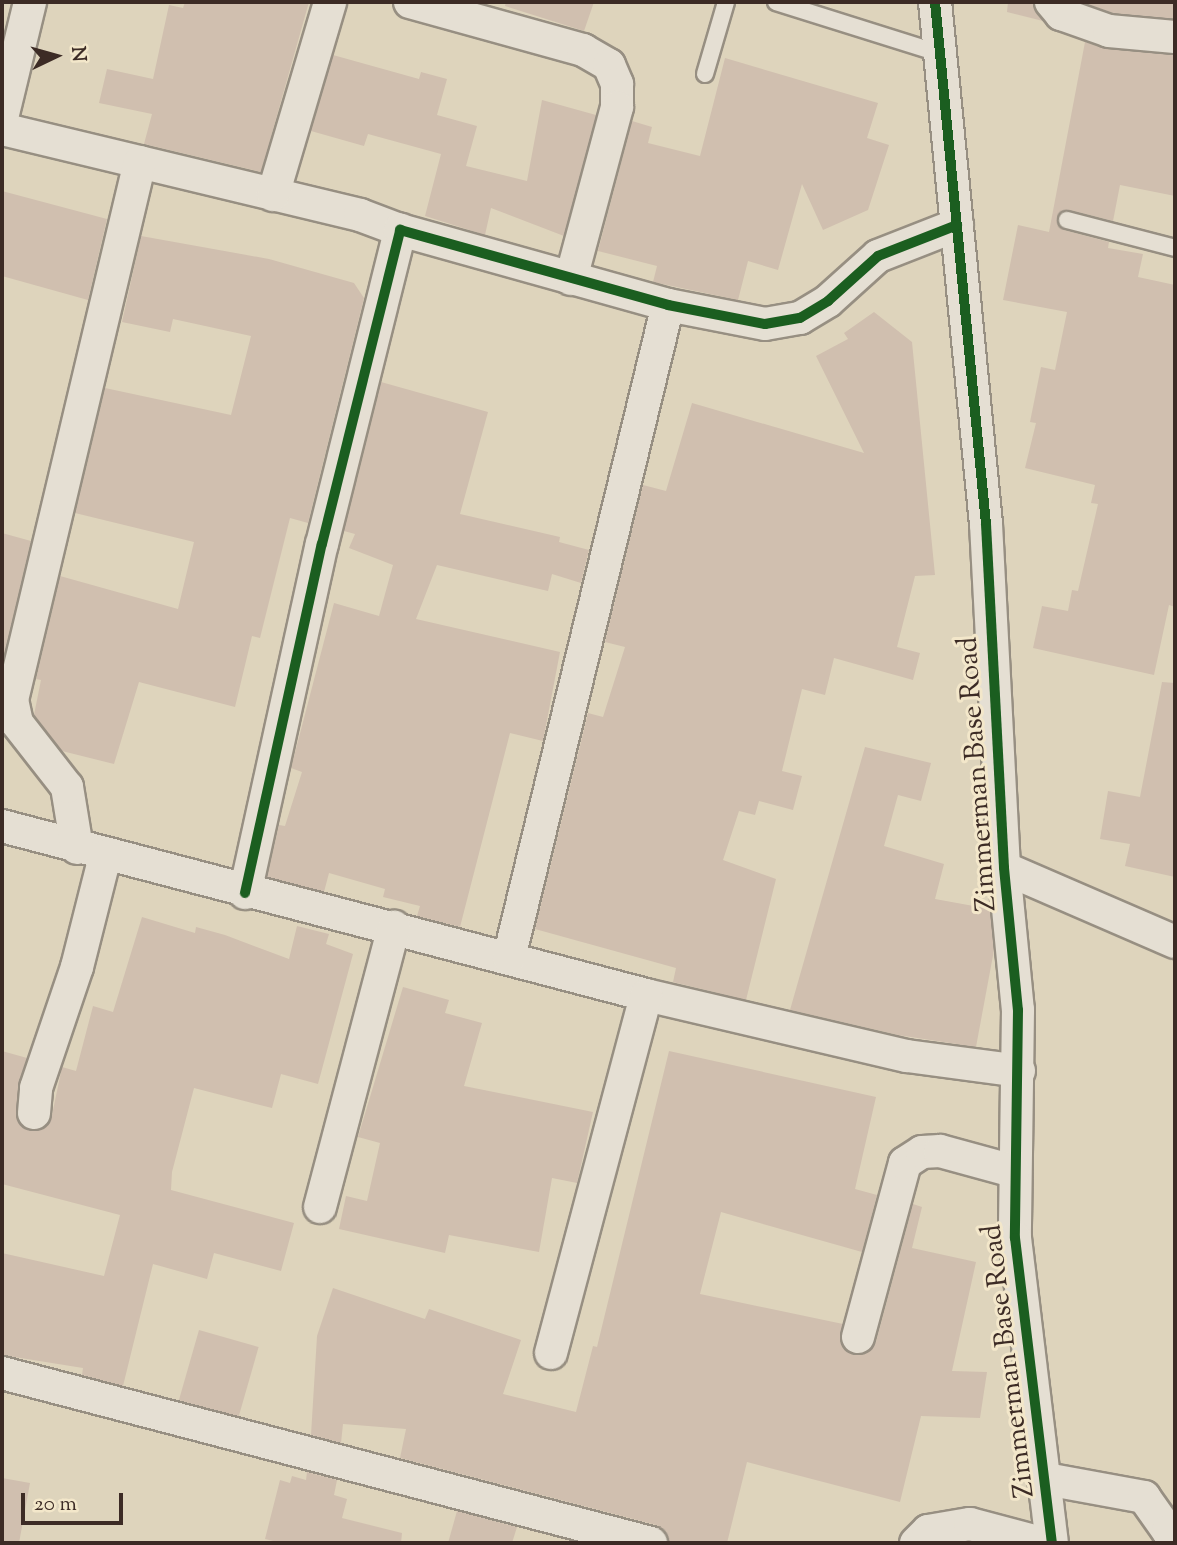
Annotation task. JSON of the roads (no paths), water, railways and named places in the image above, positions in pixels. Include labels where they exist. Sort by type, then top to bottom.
[{"type":"street","points":[[2,118],[30,2]]},
{"type":"street","points":[[272,195],[330,2]]},
{"type":"street","points":[[410,2],[583,50],[609,65],[617,85],[617,107],[571,279]]},
{"type":"street","name":"Zimmerman Base Road","points":[[935,2],[986,524],[1004,868],[1018,1010],[1019,1072],[1013,1171],[1015,1238],[1052,1543]]},
{"type":"street","points":[[1051,2],[1061,14],[1109,31],[1175,37]]},
{"type":"street","points":[[2,129],[360,215],[400,230],[668,305],[765,324],[800,318],[828,301],[878,256],[957,225]]},
{"type":"street","points":[[34,1113],[36,1088],[77,967],[91,852],[67,787],[17,723],[12,700],[140,162]]},
{"type":"street","points":[[245,893],[322,544],[400,230]]},
{"type":"street","points":[[509,958],[602,591],[668,305]]},
{"type":"street","points":[[2,826],[245,893],[394,928],[646,995],[906,1056],[1019,1072]]},
{"type":"street","points":[[1004,868],[1175,942]]},
{"type":"street","points":[[320,1207],[394,928]]},
{"type":"street","points":[[551,1353],[646,995]]},
{"type":"street","points":[[858,1337],[905,1163],[922,1152],[940,1151],[1013,1171]]},
{"type":"street","points":[[2,1374],[651,1543]]},
{"type":"street","points":[[1046,1479],[1144,1497],[1173,1524]]},
{"type":"street","points":[[916,1543],[928,1531],[970,1524],[1042,1543]]},
{"type":"lane","points":[[705,74],[726,2]]},
{"type":"lane","points":[[776,2],[942,54]]},
{"type":"lane","points":[[1067,220],[1153,238],[1175,248]]}]
